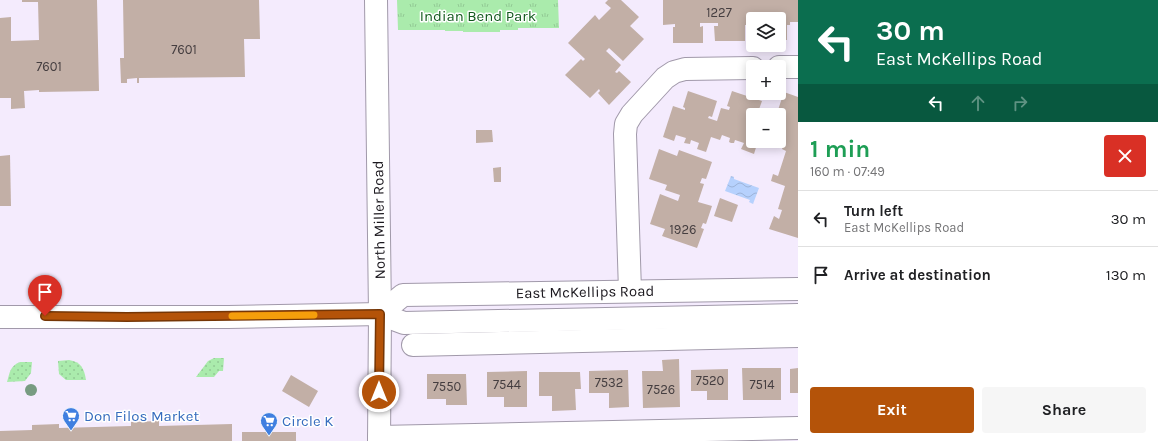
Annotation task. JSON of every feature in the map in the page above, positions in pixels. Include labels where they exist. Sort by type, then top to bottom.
[{"type":"main road","name":"North Miller Road","points":[[376,0],[380,314],[379,439]]},
{"type":"main road","points":[[786,67],[798,67]]},
{"type":"main road","points":[[630,291],[625,134],[626,124],[632,114],[665,78],[674,72],[685,70],[746,68]]},
{"type":"main road","name":"East McKellips Road","points":[[380,314],[403,295],[798,288]]},
{"type":"main road","name":"East McKellips Road","points":[[0,317],[220,317],[380,314],[404,323],[798,315]]},
{"type":"main road","points":[[413,345],[798,336]]},
{"type":"main road","points":[[379,439],[798,428]]},
{"type":"green space","name":"Indian Bend Park","points":[[397,0],[558,0],[559,28],[518,28],[518,30],[500,30],[500,32],[398,30]]},
{"type":"green space","points":[[214,358],[224,358],[223,371],[219,371],[214,377],[196,377],[208,361]]},
{"type":"green space","points":[[69,360],[76,362],[81,366],[86,380],[66,380],[59,374],[58,361]]},
{"type":"green space","points":[[20,362],[32,362],[31,373],[25,381],[7,382],[12,367]]},
{"type":"water","points":[[731,176],[734,177],[734,179],[759,188],[753,204],[749,202],[750,200],[725,191]]},
{"type":"building","points":[[22,0],[97,0],[99,91],[24,91],[25,108],[11,109],[11,98],[0,98],[0,18],[11,17],[11,41],[39,40],[38,2],[22,2]]},
{"type":"building","points":[[123,0],[259,0],[260,39],[244,39],[245,77],[139,78],[139,83],[137,83],[137,78],[127,79],[127,83],[121,83],[120,58],[124,58]]},
{"type":"building","points":[[608,0],[621,0],[639,17],[630,26],[644,39],[623,61],[609,48],[606,51],[621,65],[615,72],[617,73],[619,71],[631,82],[609,105],[598,93],[600,91],[599,89],[590,98],[565,75],[581,59],[583,61],[585,59],[568,43],[595,15],[599,20],[611,8],[605,3]]},
{"type":"building","points":[[663,0],[798,0],[798,22],[790,22],[790,25],[787,25],[787,40],[786,12],[746,12],[745,41],[715,41],[714,26],[718,26],[718,23],[700,23],[700,27],[703,26],[703,43],[673,43],[673,27],[675,27],[675,24],[663,25]]},
{"type":"building","points":[[688,91],[717,101],[712,117],[709,116],[708,118],[717,121],[721,108],[729,110],[730,107],[727,106],[732,91],[746,96],[746,100],[762,101],[760,108],[746,108],[746,148],[756,148],[754,154],[741,149],[744,143],[735,140],[734,143],[731,143],[729,142],[730,138],[722,135],[720,140],[711,137],[706,152],[697,149],[699,143],[691,140],[690,144],[684,143],[686,138],[676,135],[674,141],[663,137],[673,106],[685,110],[683,107]]},
{"type":"building","points":[[786,93],[798,97],[798,238],[769,229],[774,216],[779,219],[782,210],[778,209],[785,186],[771,181],[773,174],[778,176],[786,151],[782,149],[786,148],[786,108],[779,108],[781,100],[786,100]]},
{"type":"building","points":[[476,130],[492,130],[493,142],[476,143]]},
{"type":"building","points":[[659,149],[677,156],[679,150],[712,162],[706,179],[702,178],[700,183],[704,184],[698,202],[712,206],[706,224],[703,223],[701,228],[704,229],[697,248],[662,236],[665,229],[650,224],[660,194],[678,201],[680,195],[665,190],[667,185],[649,179]]},
{"type":"building","points":[[10,155],[11,206],[0,206],[0,156]]},
{"type":"building","points":[[501,167],[501,182],[494,182],[493,168]]},
{"type":"building","points":[[720,198],[738,205],[732,222],[714,216]]},
{"type":"building","points":[[679,359],[680,407],[643,408],[642,371],[663,371],[662,360]]},
{"type":"building","points":[[742,368],[781,368],[781,400],[743,400]]},
{"type":"building","points":[[798,368],[798,393],[790,393],[790,369]]},
{"type":"building","points":[[728,369],[728,400],[707,400],[707,391],[691,391],[691,370]]},
{"type":"building","points":[[628,370],[629,407],[609,408],[609,393],[589,393],[589,371]]},
{"type":"building","points":[[527,371],[527,407],[504,407],[504,397],[487,397],[487,372]]},
{"type":"building","points":[[539,372],[580,372],[581,389],[575,389],[576,410],[552,411],[552,396],[539,396]]},
{"type":"building","points":[[427,374],[466,374],[467,405],[446,405],[446,399],[427,399]]},
{"type":"building","name":"Circle K","points":[[291,375],[318,391],[309,407],[282,391]]},
{"type":"building","points":[[159,421],[159,426],[232,424],[232,441],[0,441],[0,431],[32,430],[32,425],[59,424],[59,428],[131,426],[131,422]]},
{"type":"building","name":"Circle K","points":[[242,432],[296,432],[296,441],[242,441]]},
{"type":"slow traffic","points":[[232,316],[314,315]]},
{"type":"place","name":"Don Filos Market","points":[[71,431]]},
{"type":"place","name":"Circle K","points":[[269,436]]},
{"type":"route","points":[[45,316],[127,317],[380,314],[379,392]]}]
